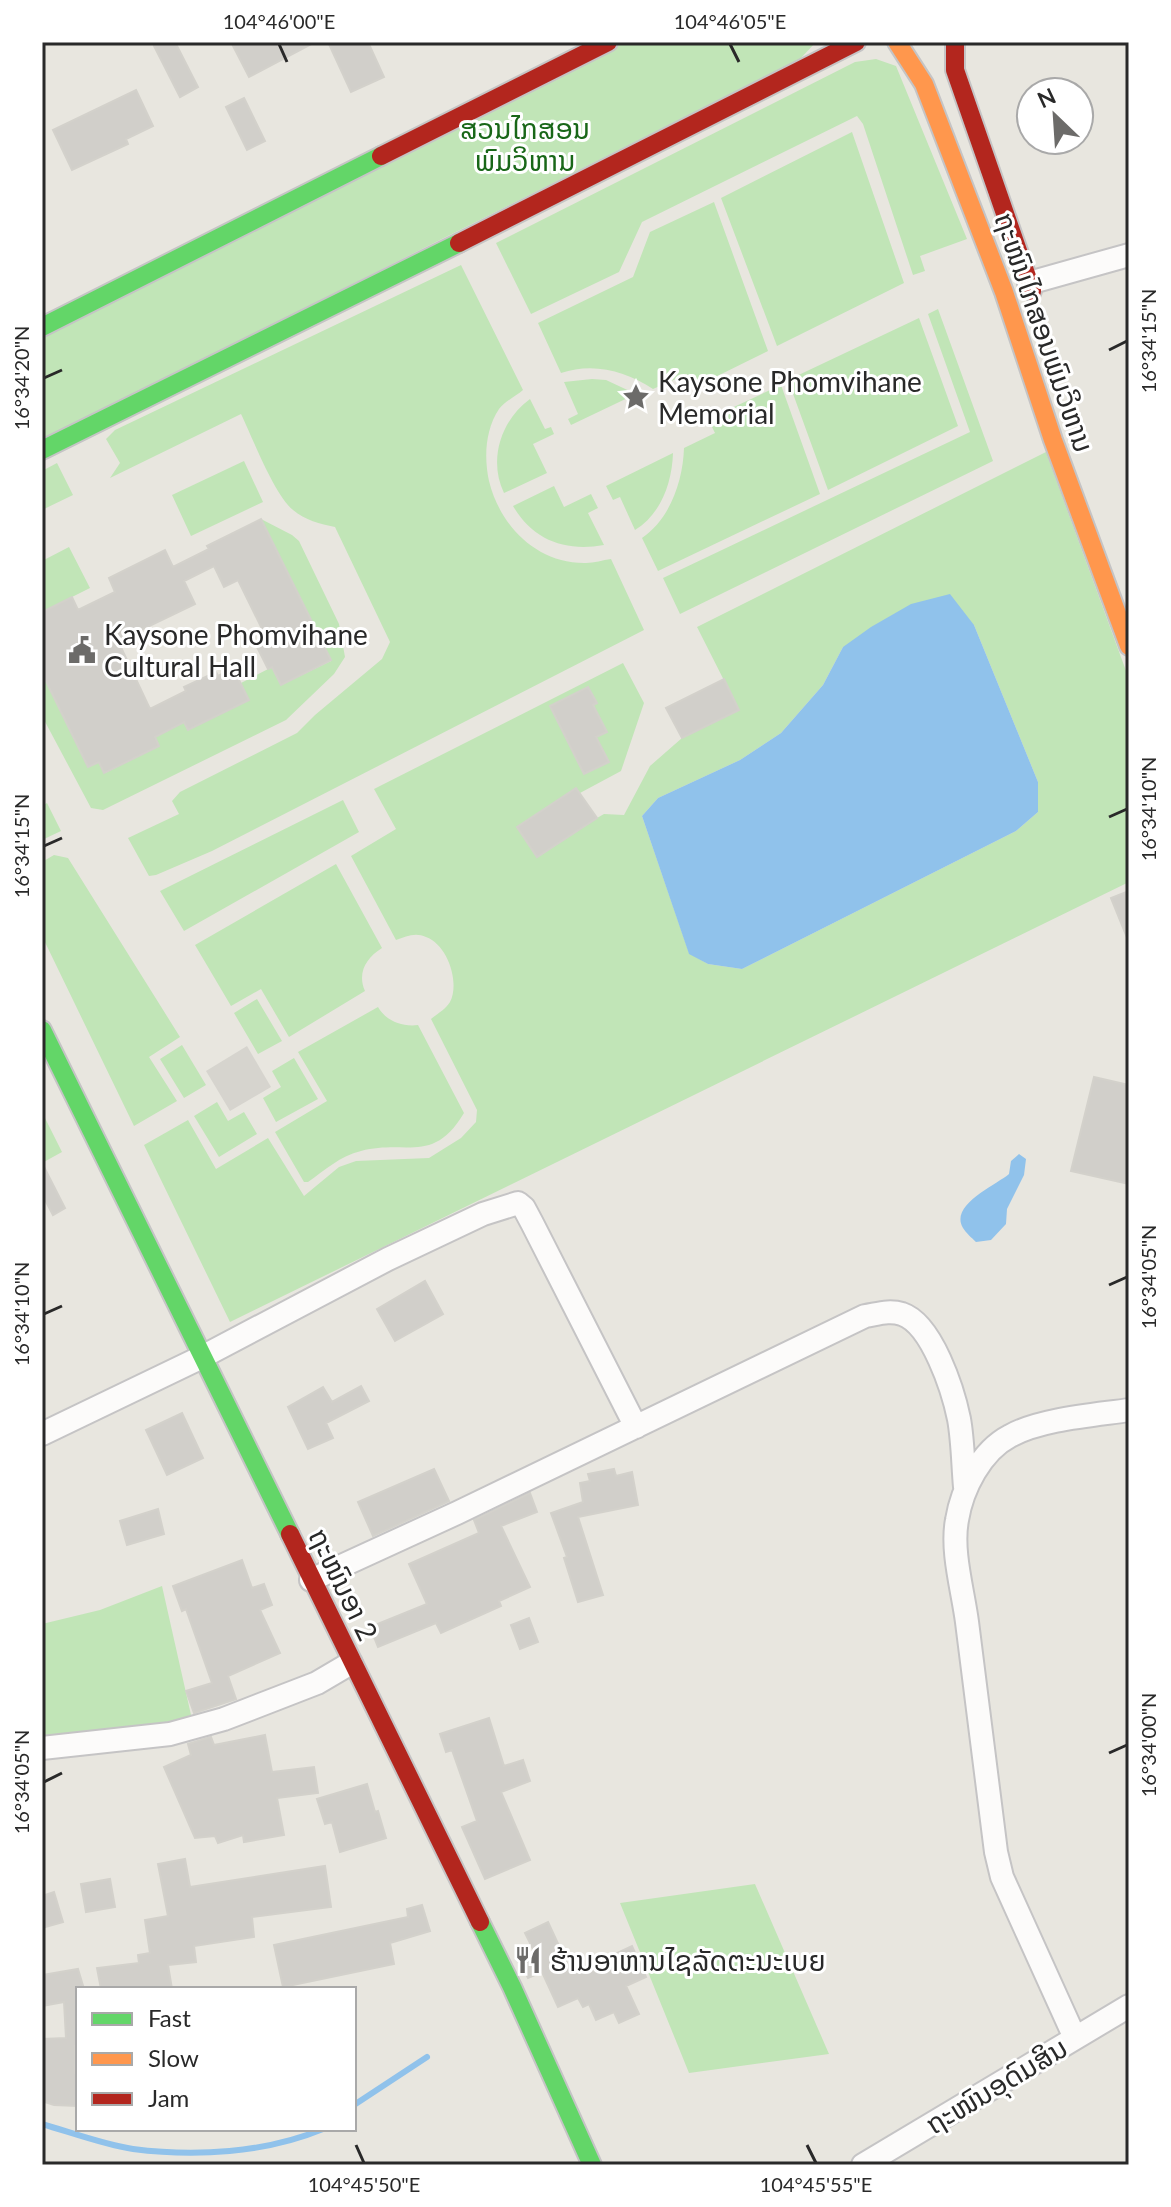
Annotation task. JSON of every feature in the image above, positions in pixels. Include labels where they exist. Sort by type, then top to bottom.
[{"type":"main road","points":[[42,327],[608,42]]},
{"type":"main road","points":[[42,450],[856,42]]},
{"type":"main road","name":"ຖະໜົນໄກສອນພົມວິຫານ","points":[[897,42],[924,84],[992,263],[1129,646]]},
{"type":"main road","name":"ຖະໜົນໄກສອນພົມວິຫານ","points":[[955,42],[955,70],[1039,313]]},
{"type":"main road","points":[[992,263],[1018,254]]},
{"type":"main road","name":"ຖະໜົນອາ 2","points":[[42,1030],[512,1987],[592,2165]]},
{"type":"street","points":[[1029,283],[1129,255]]},
{"type":"street","points":[[42,1434],[202,1357],[388,1259],[483,1214],[518,1203],[532,1223],[636,1427]]},
{"type":"street","points":[[311,1580],[865,1316],[889,1311],[913,1320],[923,1329],[935,1352],[954,1400],[959,1422],[965,1487],[956,1523],[955,1543],[996,1852],[1002,1877],[1075,2038]]},
{"type":"street","points":[[965,1487],[995,1447],[1009,1436],[1031,1427],[1129,1410]]},
{"type":"street","points":[[42,1748],[170,1734],[224,1719],[317,1683],[351,1663]]},
{"type":"street","name":"ຖະໜົນອຸດົມສິນ","points":[[863,2165],[1129,2006]]},
{"type":"green space","name":"ສວນໄກສອນ ພົມວິຫານ","points":[[625,42],[816,42],[800,59],[42,440],[42,336]]},
{"type":"green space","points":[[876,59],[896,66],[967,239],[920,256],[925,271],[913,275],[863,124],[857,116],[642,222],[619,272],[531,314],[496,243],[855,62]]},
{"type":"green space","points":[[852,132],[904,283],[777,346],[721,198]]},
{"type":"green space","points":[[714,202],[768,351],[693,388],[687,374],[653,389],[632,377],[609,370],[585,368],[561,373],[538,323],[633,277],[650,232]]},
{"type":"green space","points":[[461,265],[523,390],[499,409],[488,435],[487,472],[502,513],[523,539],[552,557],[586,563],[611,559],[644,630],[212,851],[149,876],[128,838],[179,814],[172,801],[180,792],[297,733],[382,659],[390,642],[335,527],[303,516],[286,502],[271,479],[241,414],[110,478],[120,463],[106,439],[115,430]]},
{"type":"green space","points":[[938,309],[993,461],[680,614],[663,578],[970,432],[928,314]]},
{"type":"green space","points":[[919,318],[958,426],[828,490],[788,380]]},
{"type":"green space","points":[[606,380],[636,394],[571,425],[568,419],[578,414],[564,382]]},
{"type":"green space","points":[[781,385],[820,494],[658,571],[642,538],[660,521],[673,498],[681,473],[684,448],[715,433],[708,419]]},
{"type":"green space","points":[[530,399],[545,429],[551,427],[554,434],[533,444],[547,473],[504,493],[497,467],[500,442],[511,418]]},
{"type":"green space","points":[[1046,452],[1129,679],[1129,882],[230,1322],[144,1145],[188,1120],[216,1169],[268,1138],[304,1196],[339,1167],[356,1161],[429,1158],[461,1138],[476,1122],[477,1110],[431,1019],[448,1005],[453,994],[453,975],[446,956],[434,941],[422,936],[411,935],[396,940],[351,856],[396,829],[374,789],[623,663],[644,703],[621,771],[580,793],[576,788],[518,827],[538,857],[604,814],[624,815],[650,766],[682,738],[739,710],[697,627]],"holes":[[[974,625],[1038,782],[1038,812],[1016,831],[742,969],[708,964],[689,953],[642,816],[658,798],[740,760],[781,733],[823,685],[843,647]]]},
{"type":"green space","points":[[673,453],[663,497],[652,515],[635,530],[620,497],[613,500],[606,486]]},
{"type":"green space","points":[[244,461],[263,502],[191,536],[172,495]]},
{"type":"green space","points":[[57,463],[73,495],[42,510],[42,471]]},
{"type":"green space","points":[[554,486],[564,507],[591,494],[598,508],[588,513],[604,545],[563,545],[540,535],[521,518],[513,506]]},
{"type":"green space","points":[[261,519],[299,541],[339,624],[345,657],[334,674],[286,720],[103,810],[91,808],[42,716],[42,673],[105,773],[159,746],[155,737],[179,713],[188,730],[249,700],[241,683],[272,667],[281,685],[331,661]]},
{"type":"green space","points":[[69,547],[90,588],[42,612],[42,561]]},
{"type":"green space","points":[[343,800],[359,832],[184,931],[160,891]]},
{"type":"green space","points":[[47,803],[61,831],[42,840],[42,806]]},
{"type":"green space","points":[[54,855],[68,858],[180,1037],[149,1057],[177,1101],[134,1126],[42,936],[42,862]]},
{"type":"green space","points":[[336,864],[382,948],[364,966],[362,978],[365,991],[289,1037],[261,989],[231,1006],[195,945]]},
{"type":"green space","points":[[257,999],[282,1041],[258,1054],[234,1013]]},
{"type":"green space","points":[[378,1007],[395,1022],[418,1025],[464,1113],[453,1129],[430,1145],[377,1148],[353,1153],[304,1182],[275,1132],[327,1101],[298,1052]]},
{"type":"green space","points":[[182,1045],[206,1085],[184,1098],[160,1059]]},
{"type":"green space","points":[[294,1058],[318,1099],[276,1122],[263,1098],[281,1087],[272,1071]]},
{"type":"green space","points":[[217,1102],[228,1121],[244,1112],[257,1134],[219,1157],[194,1116]]},
{"type":"green space","points":[[42,1112],[62,1152],[42,1163]]},
{"type":"green space","points":[[162,1586],[191,1715],[166,1724],[42,1739],[42,1624],[100,1610]]},
{"type":"green space","points":[[755,1884],[829,2054],[689,2073],[620,1903]]},
{"type":"shaded area","points":[[247,1046],[271,1087],[230,1111],[206,1071]]},
{"type":"water","points":[[950,594],[974,625],[1038,782],[1038,812],[1016,831],[742,969],[708,964],[689,954],[642,816],[658,798],[740,760],[781,733],[823,685],[843,647],[911,604]]},
{"type":"water","points":[[1019,1154],[1026,1159],[1024,1175],[1007,1209],[1006,1224],[991,1240],[976,1242],[963,1228],[960,1220],[962,1211],[976,1196],[1009,1174],[1011,1161]]},
{"type":"building","points":[[162,42],[175,42],[198,87],[180,97],[154,46]]},
{"type":"building","points":[[231,42],[315,42],[249,77]]},
{"type":"building","points":[[328,42],[368,42],[384,77],[351,92]]},
{"type":"building","points":[[136,90],[153,126],[126,139],[128,144],[72,170],[53,130]]},
{"type":"building","points":[[244,98],[265,141],[247,150],[226,107]]},
{"type":"building","name":"Kaysone Phomvihane Cultural Hall","points":[[261,519],[331,660],[281,685],[272,667],[268,669],[255,643],[266,637],[238,580],[224,587],[214,566],[184,581],[195,604],[118,641],[150,709],[186,691],[184,687],[216,672],[218,676],[235,672],[249,700],[188,730],[184,722],[155,737],[159,746],[104,773],[99,762],[88,767],[42,673],[42,612],[72,597],[78,610],[115,592],[109,578],[165,550],[173,567]]},
{"type":"building","points":[[724,679],[739,710],[682,738],[666,708]]},
{"type":"building","points":[[588,687],[607,732],[596,737],[609,762],[584,774],[550,706]]},
{"type":"building","points":[[576,788],[597,818],[537,857],[517,827]]},
{"type":"building","points":[[1129,891],[1129,940],[1128,940],[1111,898]]},
{"type":"building","points":[[1094,1077],[1129,1085],[1129,1184],[1071,1171]]},
{"type":"building","points":[[42,1163],[65,1208],[53,1215],[42,1194]]},
{"type":"building","points":[[425,1281],[443,1314],[395,1341],[377,1309]]},
{"type":"building","points":[[361,1386],[369,1401],[326,1423],[333,1438],[308,1449],[288,1407],[323,1387],[332,1402]]},
{"type":"building","points":[[182,1413],[203,1458],[167,1475],[146,1430]]},
{"type":"building","points":[[434,1469],[449,1501],[373,1536],[358,1502]]},
{"type":"building","points":[[614,1469],[616,1476],[632,1472],[638,1505],[578,1517],[603,1595],[578,1602],[564,1558],[567,1557],[551,1513],[583,1502],[580,1483],[590,1481],[588,1474]]},
{"type":"building","points":[[530,1493],[537,1512],[501,1526],[530,1587],[499,1601],[501,1606],[441,1633],[436,1623],[378,1647],[370,1627],[427,1604],[409,1564],[479,1533],[474,1520]]},
{"type":"building","points":[[158,1509],[164,1534],[127,1545],[120,1521]]},
{"type":"building","points":[[242,1560],[252,1588],[264,1584],[272,1605],[260,1610],[280,1653],[228,1676],[236,1699],[194,1713],[186,1691],[212,1683],[186,1609],[182,1611],[173,1586]]},
{"type":"building","points":[[529,1618],[538,1642],[520,1649],[511,1625]]},
{"type":"building","points":[[489,1718],[504,1766],[523,1760],[530,1781],[501,1792],[530,1860],[485,1879],[462,1827],[477,1821],[452,1750],[446,1752],[440,1734]]},
{"type":"building","points":[[265,1735],[272,1772],[314,1767],[318,1793],[277,1798],[284,1835],[244,1842],[243,1835],[218,1843],[215,1836],[195,1838],[164,1767],[191,1755],[188,1744],[211,1737],[214,1745]]},
{"type":"building","points":[[367,1784],[386,1838],[340,1852],[332,1822],[325,1824],[317,1799]]},
{"type":"building","points":[[185,1859],[190,1887],[325,1866],[331,1907],[252,1917],[254,1937],[194,1946],[196,1962],[168,1965],[172,1987],[101,1987],[97,1968],[139,1963],[138,1955],[150,1953],[145,1920],[168,1916],[158,1864]]},
{"type":"building","points":[[110,1879],[115,1907],[86,1912],[81,1884]]},
{"type":"building","points":[[54,1892],[63,1922],[42,1928],[42,1896]]},
{"type":"building","points":[[422,1905],[430,1931],[390,1943],[394,1964],[283,1987],[274,1945],[408,1917],[407,1909]]},
{"type":"building","points":[[548,1922],[572,1974],[632,1946],[646,1977],[626,1986],[639,2014],[619,2023],[614,2012],[596,2020],[589,2004],[583,2007],[578,1998],[558,2007],[542,1972],[528,1978],[519,1960],[535,1953],[525,1933]]},
{"type":"building","points":[[78,1969],[83,1987],[76,1987],[76,2106],[42,2101],[43,2039],[66,2038],[64,2002],[42,2006],[42,1975]]},
{"type":"waterway","points":[[356,2104],[427,2057]]},
{"type":"waterway","points":[[42,2124],[122,2147],[181,2153],[254,2148],[318,2131]]},
{"type":"traffic: fast","points":[[42,327],[381,156]]},
{"type":"traffic: fast","points":[[42,450],[459,243]]},
{"type":"traffic: fast","points":[[42,1030],[290,1534]]},
{"type":"traffic: fast","points":[[480,1922],[592,2165]]},
{"type":"traffic: slow","points":[[897,42],[924,84],[1004,292],[1053,440],[1129,646]]},
{"type":"traffic: jam","points":[[381,156],[608,42]]},
{"type":"traffic: jam","points":[[459,243],[856,42]]},
{"type":"traffic: jam","points":[[955,42],[955,70],[1032,291]]},
{"type":"traffic: jam","points":[[290,1534],[480,1922]]},
{"type":"place","name":"Kaysone Phomvihane Memorial","points":[[636,397]]},
{"type":"place","name":"Kaysone Phomvihane Cultural Hall","points":[[82,650]]},
{"type":"place","name":"ຮ້ານອາຫານໄຊລັດຕະນະເບຍ","points":[[528,1960]]}]
